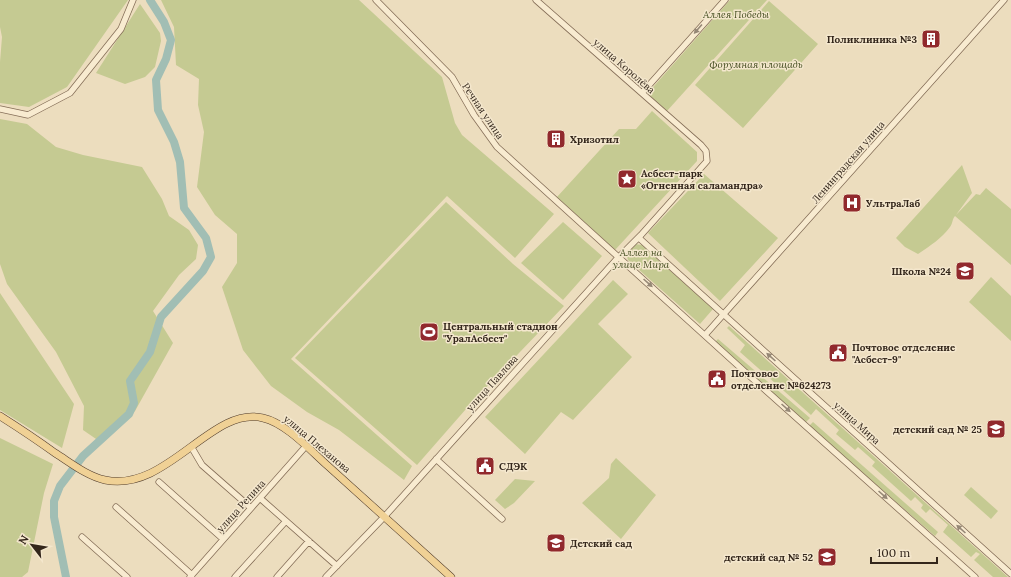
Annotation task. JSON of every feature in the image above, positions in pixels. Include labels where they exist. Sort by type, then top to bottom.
[{"type":"main road","name":"улица Плеханова","points":[[0,416],[81,470],[106,480],[127,481],[150,473],[192,448],[230,422],[245,417],[256,416],[264,418],[279,424],[306,446],[450,577]]},
{"type":"street","points":[[0,109],[28,115],[70,94],[121,29],[133,0]]},
{"type":"street","name":"Речная улица","points":[[376,0],[452,77],[474,115],[497,147],[619,257]]},
{"type":"street","name":"улица Королёва","points":[[536,0],[701,145]]},
{"type":"street","points":[[642,93],[725,0]]},
{"type":"street","name":"Ленинградская улица","points":[[705,335],[1004,0]]},
{"type":"street","name":"улица Павлова","points":[[326,577],[384,516],[619,257],[703,168],[707,161],[707,156],[701,145]]},
{"type":"street","name":"улица Мира","points":[[638,238],[1011,574]]},
{"type":"street","points":[[619,257],[975,577]]},
{"type":"street","name":"улица Репина","points":[[191,576],[251,508],[261,499],[306,446]]},
{"type":"street","points":[[192,448],[202,465],[251,508]]},
{"type":"street","points":[[436,459],[502,519]]},
{"type":"street","points":[[159,482],[223,539]]},
{"type":"street","points":[[261,499],[337,566]]},
{"type":"street","points":[[116,507],[191,576]]},
{"type":"street","points":[[235,577],[286,520]]},
{"type":"street","points":[[82,537],[127,577]]},
{"type":"street","points":[[277,577],[309,541]]},
{"type":"green space","points":[[0,0],[128,0],[67,87],[29,107],[0,103],[0,62],[2,37],[0,27]]},
{"type":"green space","points":[[161,0],[359,0],[442,77],[455,123],[462,135],[554,214],[515,258],[447,196],[291,359],[412,466],[404,480],[339,430],[307,412],[271,386],[243,350],[222,287],[237,263],[237,234],[215,215],[197,187],[204,132],[198,105],[199,79],[176,65],[174,27]]},
{"type":"green space","name":"Аллея Победы","points":[[730,0],[767,0],[667,111],[647,94]]},
{"type":"green space","name":"Форумная площадь","points":[[769,1],[818,44],[743,128],[695,85]]},
{"type":"green space","points":[[140,4],[160,33],[161,41],[155,67],[145,77],[125,84],[96,73]]},
{"type":"green space","name":"Асбест-парк «Огненная саламандра»","points":[[652,111],[697,152],[697,161],[615,250],[557,197],[619,129],[636,129]]},
{"type":"green space","points":[[0,119],[27,124],[56,147],[83,155],[142,167],[162,199],[169,216],[189,230],[198,245],[196,259],[179,275],[153,311],[173,343],[135,411],[99,441],[83,430],[84,406],[56,352],[7,284],[0,264]]},
{"type":"green space","points":[[962,165],[972,193],[956,215],[976,194],[980,195],[986,188],[1011,209],[1011,265],[955,216],[947,231],[918,254],[905,247],[896,238]]},
{"type":"green space","points":[[704,174],[778,238],[720,301],[648,233]]},
{"type":"green space","name":"Центральный стадион \"УралАсбест\"","points":[[446,202],[513,264],[564,306],[473,401],[417,465],[295,358]]},
{"type":"green space","points":[[563,222],[602,256],[563,300],[521,263]]},
{"type":"green space","name":"Аллея на улице Мира","points":[[635,244],[642,245],[713,309],[700,324],[628,260],[626,253]]},
{"type":"green space","points":[[991,277],[1011,296],[1011,341],[969,302]]},
{"type":"green space","points":[[613,280],[628,294],[598,324],[632,357],[573,420],[561,412],[525,454],[485,417]]},
{"type":"green space","points":[[0,293],[74,404],[62,448],[0,410]]},
{"type":"green space","points":[[729,326],[1008,577],[993,577],[974,560],[980,554],[976,552],[971,557],[943,532],[948,525],[930,509],[926,513],[921,508],[923,505],[915,497],[911,501],[872,466],[875,462],[858,447],[855,450],[836,434],[839,430],[816,409],[811,415],[740,352],[745,345],[727,328]]},
{"type":"green space","points":[[718,339],[810,418],[806,422],[715,342]]},
{"type":"green space","points":[[813,422],[938,532],[935,536],[809,426]]},
{"type":"green space","points":[[0,438],[53,464],[44,493],[28,572],[22,577],[0,577]]},
{"type":"green space","points":[[616,458],[656,495],[621,539],[582,503],[609,478],[611,464]]},
{"type":"green space","points":[[515,479],[535,481],[514,503],[505,509],[495,500]]},
{"type":"green space","points":[[971,487],[998,511],[991,519],[964,495]]},
{"type":"waterway","points":[[66,577],[54,517],[54,501],[60,486],[83,456],[129,414],[134,403],[130,381],[150,352],[161,317],[203,271],[211,257],[206,238],[184,208],[180,162],[174,142],[158,110],[156,80],[166,59],[171,40],[164,22],[150,0]]},
{"type":"place","name":"Поликлиника №3","points":[[931,39]]},
{"type":"place","name":"Хризотил","points":[[556,139]]},
{"type":"place","name":"Асбест-парк «Огненная саламандра»","points":[[627,179]]},
{"type":"place","name":"УльтраЛаб","points":[[852,203]]},
{"type":"place","name":"Школа №24","points":[[965,271]]},
{"type":"place","name":"Центральный стадион \"УралАсбест\"","points":[[429,332]]},
{"type":"place","name":"Почтовое отделение \"Асбест-9\"","points":[[838,353]]},
{"type":"place","name":"Почтовое отделение №624273","points":[[717,379]]},
{"type":"place","name":"детский сад № 25","points":[[996,429]]},
{"type":"place","name":"СДЭК","points":[[485,466]]},
{"type":"place","name":"Детский сад","points":[[556,543]]},
{"type":"place","name":"детский сад № 52","points":[[827,557]]}]
